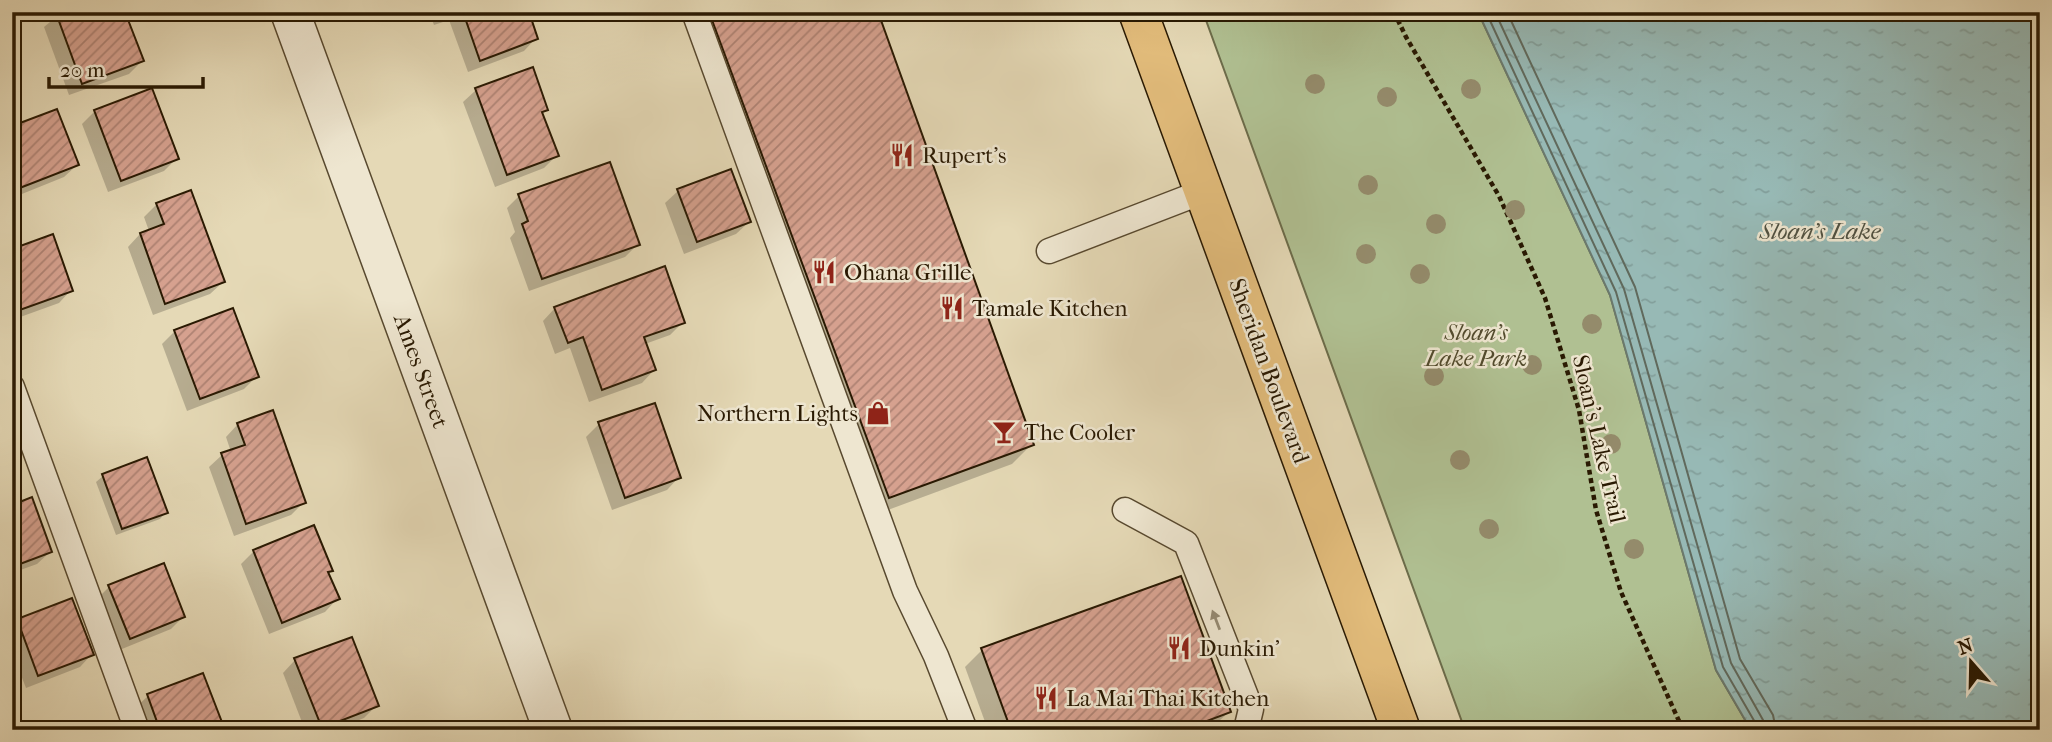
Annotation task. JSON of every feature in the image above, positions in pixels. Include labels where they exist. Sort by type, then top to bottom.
[{"type":"main road","name":"Sheridan Boulevard","points":[[1138,12],[1401,730]]},
{"type":"street","name":"Ames Street","points":[[290,12],[553,730]]},
{"type":"lane","points":[[694,12],[905,591],[936,656],[965,730]]},
{"type":"lane","points":[[1049,251],[1202,192]]},
{"type":"lane","points":[[12,387],[137,730]]},
{"type":"lane","points":[[1125,510],[1186,543],[1251,709],[1246,730]]},
{"type":"path","name":"Sloan's Lake Trail","points":[[1394,12],[1499,196],[1545,298],[1579,410],[1596,510],[1620,592],[1683,730]]},
{"type":"path","points":[[1662,730],[1679,723]]},
{"type":"green space","name":"Sloan's Lake Park","points":[[1203,12],[1478,12],[1610,295],[1716,670],[1751,730],[1465,730]]},
{"type":"water","name":"Sloan's Lake","points":[[1478,12],[2040,12],[2040,730],[1751,730],[1716,670],[1610,295]]},
{"type":"building","points":[[125,12],[144,61],[82,84],[56,13]]},
{"type":"building","points":[[463,12],[529,12],[538,39],[480,61]]},
{"type":"building","points":[[709,12],[878,12],[1034,445],[889,498]]},
{"type":"building","points":[[533,67],[548,110],[542,112],[559,156],[507,175],[475,88]]},
{"type":"building","points":[[152,88],[179,159],[121,181],[94,110]]},
{"type":"building","points":[[57,109],[79,165],[12,191],[12,126]]},
{"type":"building","points":[[610,162],[640,245],[542,279],[522,224],[528,221],[518,194]]},
{"type":"building","points":[[731,169],[751,222],[697,242],[677,189]]},
{"type":"building","points":[[191,190],[225,282],[165,304],[140,233],[164,224],[156,203]]},
{"type":"building","points":[[53,234],[73,291],[17,311],[12,297],[12,249]]},
{"type":"building","points":[[665,266],[685,323],[644,337],[656,370],[602,390],[583,337],[568,343],[554,307]]},
{"type":"building","points":[[233,308],[259,377],[200,399],[174,330]]},
{"type":"building","points":[[655,403],[681,478],[625,498],[598,422]]},
{"type":"building","points":[[273,410],[306,503],[246,524],[221,453],[245,445],[237,423]]},
{"type":"building","points":[[147,457],[168,513],[122,529],[102,474]]},
{"type":"building","points":[[32,497],[52,552],[12,567],[12,505]]},
{"type":"building","points":[[314,525],[333,571],[328,572],[340,599],[282,623],[253,550]]},
{"type":"building","points":[[164,563],[185,617],[130,639],[108,585]]},
{"type":"building","points":[[1181,576],[1231,712],[1183,730],[1011,730],[981,648]]},
{"type":"building","points":[[72,598],[94,655],[38,676],[17,619]]},
{"type":"building","points":[[352,637],[379,706],[322,728],[294,658]]},
{"type":"building","points":[[203,673],[225,730],[160,730],[147,694]]},
{"type":"place","name":"Rupert's","points":[[902,155]]},
{"type":"place","name":"Ohana Grille","points":[[824,272]]},
{"type":"place","name":"Tamale Kitchen","points":[[952,308]]},
{"type":"place","name":"Northern Lights","points":[[878,413]]},
{"type":"place","name":"The Cooler","points":[[1004,432]]},
{"type":"place","name":"Dunkin'","points":[[1179,648]]},
{"type":"place","name":"La Mai Thai Kitchen","points":[[1046,698]]}]
